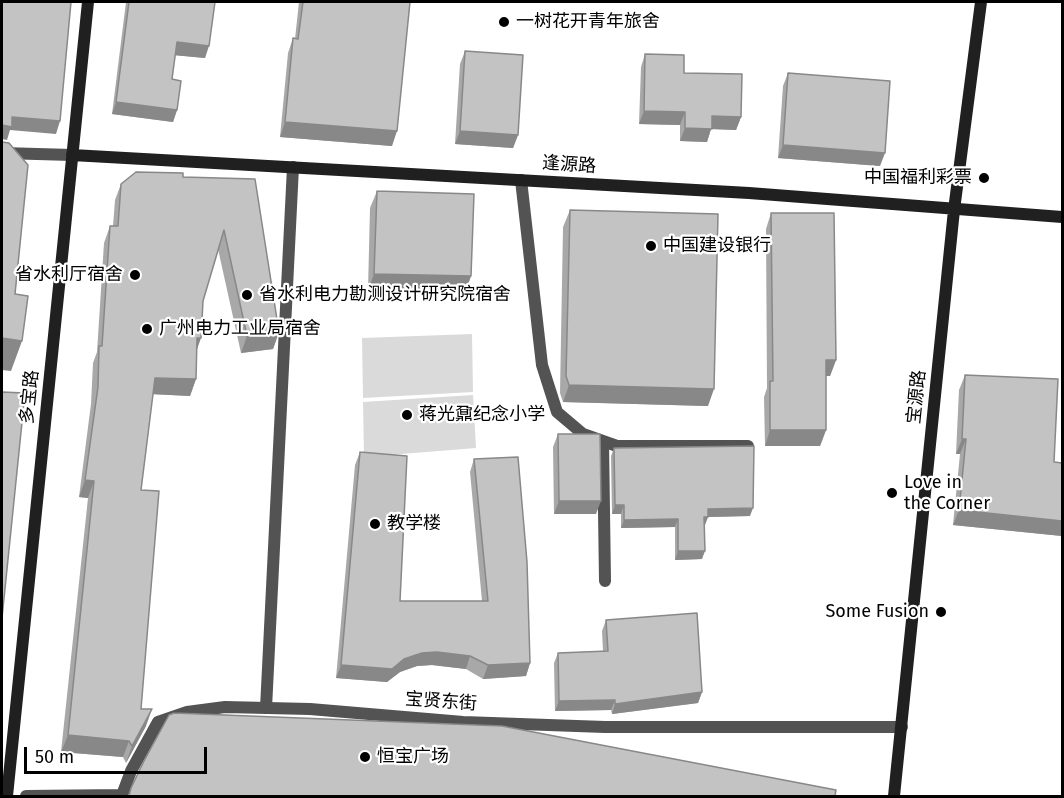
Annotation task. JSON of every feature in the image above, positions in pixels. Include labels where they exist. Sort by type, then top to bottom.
[{"type":"street","name":"多宝路","points":[[7,796],[88,2]]},
{"type":"street","name":"宝源路","points":[[894,796],[954,210],[981,2]]},
{"type":"street","points":[[2,153],[72,155]]},
{"type":"street","name":"逢源路","points":[[72,155],[749,193],[1062,217]]},
{"type":"street","points":[[266,708],[293,167]]},
{"type":"street","points":[[521,180],[542,365],[557,412],[583,434],[617,446],[753,446]]},
{"type":"street","points":[[603,441],[605,581]]},
{"type":"street","name":"宝贤东街","points":[[26,796],[122,795],[131,771],[158,722],[187,712],[225,707],[463,722],[593,727],[902,727]]},
{"type":"shaded area","points":[[472,334],[473,392],[363,398],[362,338]]},
{"type":"shaded area","points":[[473,395],[476,448],[364,457],[363,402]]},
{"type":"building","points":[[2,2],[71,2],[60,121],[12,117],[12,127],[2,125]]},
{"type":"building","points":[[129,2],[215,2],[209,46],[177,42],[172,79],[181,81],[177,110],[116,102]]},
{"type":"building","points":[[303,2],[410,2],[397,131],[285,122],[293,38],[298,39]]},
{"type":"building","points":[[465,51],[523,55],[518,135],[460,131]]},
{"type":"building","points":[[645,54],[684,55],[684,73],[742,74],[741,117],[712,116],[712,129],[685,128],[685,112],[644,111]]},
{"type":"building","points":[[788,73],[890,81],[885,153],[783,145]]},
{"type":"building","points":[[2,142],[9,143],[28,165],[15,294],[28,296],[22,341],[2,338]]},
{"type":"building","points":[[136,172],[183,173],[183,177],[255,179],[279,332],[247,336],[224,230],[203,301],[201,338],[197,338],[196,379],[155,378],[141,490],[159,491],[141,709],[152,709],[132,746],[129,741],[68,735],[94,481],[85,480],[98,387],[99,346],[102,346],[110,226],[118,226],[121,184]]},
{"type":"building","points":[[377,191],[474,194],[471,276],[374,274]]},
{"type":"building","points":[[570,210],[718,214],[714,389],[569,385],[566,376]]},
{"type":"building","points":[[771,213],[834,213],[836,360],[826,360],[826,430],[770,430],[770,381],[773,381]]},
{"type":"building","points":[[965,375],[1058,379],[1054,462],[1062,463],[1062,521],[959,510],[966,439],[962,439]]},
{"type":"building","points":[[2,392],[25,393],[2,618]]},
{"type":"building","points":[[558,434],[600,434],[601,501],[559,501]]},
{"type":"building","points":[[754,446],[753,508],[708,509],[708,517],[704,517],[705,551],[678,551],[678,519],[624,520],[624,505],[615,505],[614,448]]},
{"type":"building","name":"教学楼","points":[[360,452],[407,456],[400,601],[488,601],[474,459],[518,457],[527,562],[530,663],[488,665],[470,656],[437,652],[422,653],[404,659],[392,669],[341,665]]},
{"type":"building","points":[[697,613],[702,692],[615,704],[615,700],[559,701],[558,653],[608,651],[606,620]]},
{"type":"building","name":"恒宝广场","points":[[174,713],[502,726],[836,790],[835,796],[129,796],[144,761],[169,715]]},
{"type":"place","name":"一树花开青年旅舍","points":[[504,22]]},
{"type":"place","name":"中国福利彩票","points":[[984,178]]},
{"type":"place","name":"中国建设银行","points":[[651,246]]},
{"type":"place","name":"省水利厅宿舍","points":[[135,275]]},
{"type":"place","name":"省水利电力勘测设计研究院宿舍","points":[[247,295]]},
{"type":"place","name":"广州电力工业局宿舍","points":[[147,329]]},
{"type":"place","name":"蒋光鼐纪念小学","points":[[407,415]]},
{"type":"place","name":"Love in the Corner","points":[[892,493]]},
{"type":"place","name":"教学楼","points":[[375,524]]},
{"type":"place","name":"Some Fusion","points":[[941,612]]},
{"type":"place","name":"恒宝广场","points":[[365,757]]}]
